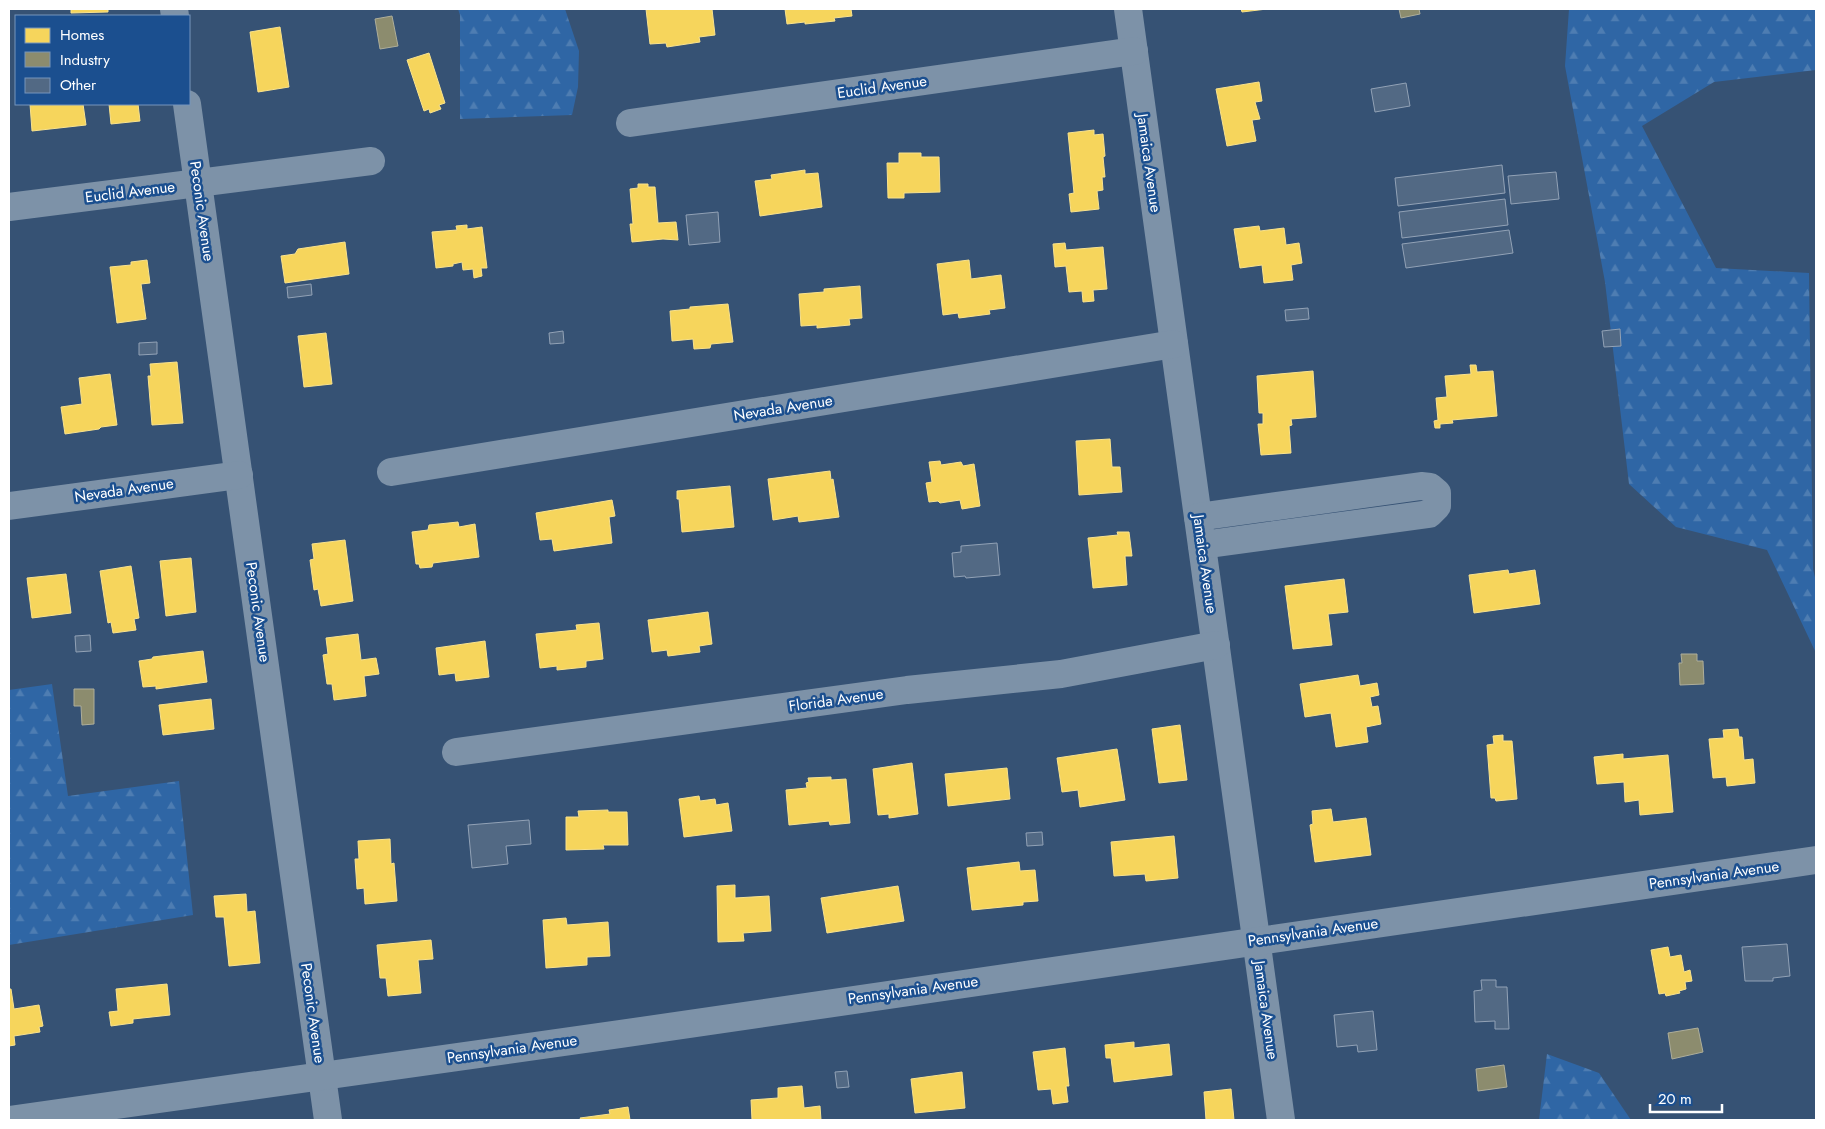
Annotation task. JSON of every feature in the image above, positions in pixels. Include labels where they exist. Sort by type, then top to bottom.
[{"type":"street","name":"Jamaica Avenue","points":[[1128,9],[1281,1120]]},
{"type":"street","name":"Euclid Avenue","points":[[630,123],[1134,52]]},
{"type":"street","name":"Peconic Avenue","points":[[187,105],[328,1120]]},
{"type":"street","name":"Euclid Avenue","points":[[9,208],[371,160]]},
{"type":"street","name":"Nevada Avenue","points":[[391,472],[1174,344]]},
{"type":"street","name":"Nevada Avenue","points":[[9,506],[239,475]]},
{"type":"street","points":[[1198,517],[1421,486],[1430,487],[1437,493],[1437,506],[1429,514],[1202,545]]},
{"type":"street","name":"Florida Avenue","points":[[456,752],[907,690],[1061,674],[1216,645]]},
{"type":"street","name":"Pennsylvania Avenue","points":[[9,1120],[322,1077],[1816,860]]},
{"type":"green space","points":[[458,9],[565,9],[579,51],[578,87],[572,115],[460,119],[460,15]]},
{"type":"green space","points":[[1569,9],[1816,9],[1816,70],[1714,82],[1642,126],[1716,268],[1809,273],[1816,653],[1767,550],[1676,527],[1629,484],[1605,282],[1565,66]]},
{"type":"green space","points":[[52,684],[68,796],[179,781],[193,915],[9,945],[9,690]]},
{"type":"green space","points":[[1547,1054],[1599,1073],[1631,1120],[1539,1120]]},
{"type":"building: Homes","points":[[71,9],[108,9],[108,12],[71,13]]},
{"type":"building: Homes","points":[[646,9],[712,9],[715,35],[699,37],[700,42],[667,47],[666,43],[650,44]]},
{"type":"building: Homes","points":[[785,9],[851,9],[852,16],[834,18],[835,21],[787,24]]},
{"type":"building: Homes","points":[[1241,9],[1267,9],[1242,12]]},
{"type":"building: Homes","points":[[280,27],[289,87],[258,92],[250,32]]},
{"type":"building: Homes","points":[[429,53],[445,103],[439,105],[441,109],[430,113],[429,109],[424,111],[407,60]]},
{"type":"building: Homes","points":[[1259,82],[1262,101],[1255,102],[1260,119],[1252,120],[1256,141],[1227,146],[1216,89]]},
{"type":"building: Homes","points":[[30,105],[83,105],[86,125],[32,131]]},
{"type":"building: Homes","points":[[109,105],[138,105],[140,121],[111,124]]},
{"type":"building: Homes","points":[[1094,130],[1094,135],[1103,134],[1105,156],[1103,157],[1105,177],[1102,177],[1103,190],[1097,191],[1099,209],[1071,212],[1069,194],[1074,193],[1068,133]]},
{"type":"building: Homes","points":[[899,153],[921,153],[921,157],[939,157],[940,192],[904,193],[904,198],[888,198],[887,163],[899,163]]},
{"type":"building: Homes","points":[[805,170],[805,174],[818,173],[822,207],[760,216],[755,181],[772,179],[771,175]]},
{"type":"building: Homes","points":[[638,184],[648,184],[648,187],[655,187],[658,223],[676,222],[678,240],[663,239],[632,242],[630,224],[633,224],[630,189],[638,188]]},
{"type":"building: Homes","points":[[467,225],[467,229],[482,227],[487,268],[481,268],[482,276],[474,278],[473,269],[463,270],[462,262],[453,264],[453,266],[436,268],[432,232],[457,230],[456,226]]},
{"type":"building: Homes","points":[[1259,226],[1260,231],[1284,228],[1286,245],[1299,243],[1302,263],[1291,265],[1293,280],[1264,283],[1262,265],[1240,268],[1234,229]]},
{"type":"building: Homes","points":[[345,242],[349,274],[285,283],[281,256],[295,254],[298,249]]},
{"type":"building: Homes","points":[[1065,243],[1066,250],[1103,247],[1107,289],[1093,290],[1094,301],[1083,302],[1082,291],[1069,292],[1066,266],[1055,267],[1053,244]]},
{"type":"building: Homes","points":[[147,260],[150,283],[141,284],[146,319],[117,323],[110,267],[131,265],[131,262]]},
{"type":"building: Homes","points":[[969,260],[971,279],[1001,275],[1005,308],[989,310],[990,314],[959,318],[958,313],[943,315],[937,264]]},
{"type":"building: Homes","points":[[860,286],[862,318],[849,319],[850,325],[817,328],[817,325],[801,326],[799,294],[824,292],[824,289]]},
{"type":"building: Homes","points":[[728,304],[733,342],[711,344],[710,348],[694,349],[693,339],[672,341],[670,311],[690,309],[690,307]]},
{"type":"building: Homes","points":[[326,333],[332,384],[304,387],[298,336]]},
{"type":"building: Homes","points":[[177,362],[183,423],[152,425],[148,376],[151,376],[150,364]]},
{"type":"building: Homes","points":[[1470,365],[1476,365],[1477,372],[1493,371],[1497,416],[1452,420],[1453,423],[1440,424],[1440,428],[1435,428],[1434,421],[1438,420],[1436,398],[1447,397],[1445,376],[1471,374]]},
{"type":"building: Homes","points":[[1313,371],[1316,417],[1291,419],[1292,425],[1289,426],[1291,453],[1261,455],[1258,424],[1263,424],[1263,413],[1259,413],[1257,376]]},
{"type":"building: Homes","points":[[110,374],[117,425],[65,434],[61,407],[82,404],[79,378]]},
{"type":"building: Homes","points":[[1110,439],[1112,467],[1120,467],[1122,492],[1079,495],[1076,441]]},
{"type":"building: Homes","points":[[940,461],[941,465],[961,462],[963,466],[974,464],[980,506],[962,509],[960,500],[940,503],[938,501],[929,502],[926,483],[932,482],[929,462]]},
{"type":"building: Homes","points":[[830,471],[839,517],[799,522],[798,516],[773,520],[768,479]]},
{"type":"building: Homes","points":[[730,486],[734,527],[682,532],[677,491]]},
{"type":"building: Homes","points":[[612,500],[615,516],[609,517],[612,543],[554,551],[552,539],[540,540],[536,513]]},
{"type":"building: Homes","points":[[458,522],[459,527],[475,524],[479,557],[433,563],[432,567],[420,568],[419,564],[416,564],[412,532],[428,530],[429,525]]},
{"type":"building: Homes","points":[[1117,532],[1129,532],[1132,556],[1125,556],[1127,585],[1093,588],[1088,538],[1118,535]]},
{"type":"building: Homes","points":[[345,540],[353,601],[321,606],[318,589],[314,590],[310,560],[314,559],[312,544]]},
{"type":"building: Homes","points":[[191,558],[196,612],[166,616],[160,561]]},
{"type":"building: Homes","points":[[131,566],[139,618],[134,619],[136,630],[113,633],[111,622],[108,623],[100,571]]},
{"type":"building: Homes","points":[[1508,570],[1509,574],[1535,570],[1540,604],[1474,613],[1469,575]]},
{"type":"building: Homes","points":[[66,574],[71,613],[32,618],[27,578]]},
{"type":"building: Homes","points":[[1344,579],[1348,612],[1328,614],[1332,645],[1293,649],[1285,586]]},
{"type":"building: Homes","points":[[708,612],[712,644],[699,646],[700,652],[668,656],[667,650],[652,652],[648,620]]},
{"type":"building: Homes","points":[[599,623],[603,659],[586,661],[586,667],[557,670],[557,666],[540,668],[536,634],[577,630],[576,625]]},
{"type":"building: Homes","points":[[358,634],[361,660],[376,658],[379,674],[364,676],[366,696],[334,700],[332,684],[327,684],[323,655],[328,654],[326,638]]},
{"type":"building: Homes","points":[[485,641],[489,677],[456,681],[455,673],[439,675],[436,648]]},
{"type":"building: Homes","points":[[203,651],[207,682],[156,689],[156,686],[143,687],[139,661],[152,659],[153,657]]},
{"type":"building: Homes","points":[[1358,675],[1360,686],[1377,683],[1379,695],[1370,697],[1372,707],[1378,706],[1381,724],[1366,727],[1368,742],[1336,747],[1331,713],[1305,717],[1300,684]]},
{"type":"building: Homes","points":[[211,699],[214,729],[163,735],[159,705]]},
{"type":"building: Homes","points":[[1180,725],[1187,780],[1159,783],[1152,729]]},
{"type":"building: Homes","points":[[1738,729],[1739,737],[1742,737],[1744,760],[1753,759],[1755,783],[1727,786],[1726,777],[1713,778],[1709,739],[1724,738],[1723,730]]},
{"type":"building: Homes","points":[[1503,735],[1503,741],[1512,741],[1517,799],[1496,801],[1495,798],[1491,798],[1487,745],[1494,744],[1493,736]]},
{"type":"building: Homes","points":[[1117,749],[1125,800],[1080,807],[1078,790],[1062,792],[1057,758]]},
{"type":"building: Homes","points":[[1623,754],[1623,759],[1668,755],[1673,812],[1640,815],[1639,800],[1625,802],[1624,782],[1597,784],[1594,757]]},
{"type":"building: Homes","points":[[912,763],[918,814],[889,818],[889,814],[878,815],[873,769]]},
{"type":"building: Homes","points":[[1007,768],[1010,799],[948,806],[945,774]]},
{"type":"building: Homes","points":[[831,777],[831,780],[846,779],[850,823],[830,825],[829,821],[789,825],[786,790],[807,788],[808,778]]},
{"type":"building: Homes","points":[[699,796],[700,801],[715,799],[716,805],[728,803],[732,831],[684,837],[679,799]]},
{"type":"building: Homes","points":[[1331,809],[1333,822],[1366,818],[1371,855],[1315,862],[1310,825],[1313,824],[1312,811]]},
{"type":"building: Homes","points":[[608,810],[608,812],[627,812],[628,845],[603,845],[604,849],[566,850],[566,817],[579,817],[578,811]]},
{"type":"building: Homes","points":[[1174,836],[1178,878],[1146,881],[1145,874],[1114,876],[1111,842]]},
{"type":"building: Homes","points":[[390,839],[391,864],[394,863],[397,901],[365,904],[364,888],[357,889],[355,859],[359,859],[358,841]]},
{"type":"building: Homes","points":[[1019,862],[1020,871],[1035,870],[1038,901],[1023,902],[1023,905],[972,910],[967,868]]},
{"type":"building: Homes","points":[[735,885],[735,898],[769,896],[771,931],[743,933],[744,941],[718,942],[717,886]]},
{"type":"building: Homes","points":[[898,886],[904,921],[827,933],[821,898]]},
{"type":"building: Homes","points":[[246,894],[247,912],[255,911],[260,963],[229,966],[224,917],[216,917],[214,896]]},
{"type":"building: Homes","points":[[566,918],[567,925],[608,922],[610,956],[587,957],[587,965],[546,968],[543,920]]},
{"type":"building: Homes","points":[[431,940],[433,959],[418,960],[421,993],[388,996],[386,978],[380,978],[377,945]]},
{"type":"building: Homes","points":[[1668,947],[1670,957],[1681,955],[1684,972],[1690,970],[1692,981],[1685,982],[1686,989],[1679,991],[1680,993],[1666,996],[1665,993],[1659,994],[1651,950]]},
{"type":"building: Homes","points":[[167,984],[170,1015],[133,1019],[133,1023],[111,1026],[109,1012],[118,1011],[116,989]]},
{"type":"building: Homes","points":[[9,989],[11,989],[14,1009],[39,1005],[43,1026],[39,1027],[40,1032],[14,1036],[15,1045],[9,1046]]},
{"type":"building: Homes","points":[[1134,1042],[1134,1048],[1169,1044],[1172,1075],[1114,1082],[1111,1058],[1106,1058],[1105,1045]]},
{"type":"building: Homes","points":[[1065,1048],[1069,1086],[1066,1086],[1068,1102],[1053,1104],[1051,1089],[1038,1090],[1033,1052]]},
{"type":"building: Homes","points":[[962,1072],[965,1108],[915,1113],[911,1079]]},
{"type":"building: Homes","points":[[802,1086],[804,1108],[820,1106],[821,1120],[752,1120],[751,1100],[778,1098],[778,1088]]},
{"type":"building: Homes","points":[[1231,1089],[1234,1120],[1206,1120],[1204,1092]]},
{"type":"building: Homes","points":[[628,1107],[630,1120],[581,1120],[580,1118],[610,1114],[609,1110]]},
{"type":"building: Industry","points":[[1399,9],[1419,9],[1420,14],[1401,18]]},
{"type":"building: Industry","points":[[392,16],[398,46],[380,49],[375,19]]},
{"type":"building: Industry","points":[[1681,654],[1697,654],[1697,661],[1703,661],[1704,684],[1680,685],[1679,663],[1682,663]]},
{"type":"building: Industry","points":[[74,689],[94,689],[94,724],[82,725],[81,706],[74,706]]},
{"type":"building: Industry","points":[[1698,1028],[1703,1052],[1672,1059],[1668,1033]]},
{"type":"building: Industry","points":[[1504,1065],[1507,1087],[1478,1091],[1476,1069]]},
{"type":"building: Other","points":[[1406,83],[1410,106],[1375,112],[1371,89]]},
{"type":"building: Other","points":[[1502,165],[1505,193],[1398,206],[1395,178]]},
{"type":"building: Other","points":[[1556,172],[1559,199],[1511,204],[1508,176]]},
{"type":"building: Other","points":[[1505,199],[1508,225],[1402,238],[1399,212]]},
{"type":"building: Other","points":[[718,212],[720,242],[689,245],[686,215]]},
{"type":"building: Other","points":[[1509,230],[1513,253],[1406,268],[1402,244]]},
{"type":"building: Other","points":[[311,284],[312,295],[288,298],[287,287]]},
{"type":"building: Other","points":[[1308,308],[1309,319],[1286,321],[1285,310]]},
{"type":"building: Other","points":[[1620,329],[1621,346],[1604,347],[1602,331]]},
{"type":"building: Other","points":[[563,331],[564,343],[550,344],[549,333]]},
{"type":"building: Other","points":[[157,342],[157,354],[139,355],[139,343]]},
{"type":"building: Other","points":[[997,543],[1000,575],[966,578],[965,576],[954,577],[952,553],[961,552],[961,546]]},
{"type":"building: Other","points":[[90,635],[91,651],[76,652],[75,636]]},
{"type":"building: Other","points":[[529,820],[531,844],[506,846],[508,864],[472,868],[468,825]]},
{"type":"building: Other","points":[[1042,832],[1043,845],[1027,846],[1026,833]]},
{"type":"building: Other","points":[[1787,944],[1790,976],[1773,978],[1773,981],[1745,981],[1742,947]]},
{"type":"building: Other","points":[[1481,980],[1496,980],[1496,987],[1507,987],[1509,1029],[1495,1029],[1495,1021],[1475,1022],[1474,991],[1482,990]]},
{"type":"building: Other","points":[[1373,1011],[1377,1050],[1358,1052],[1357,1045],[1337,1047],[1334,1015]]},
{"type":"building: Other","points":[[847,1071],[849,1087],[837,1088],[835,1072]]}]
